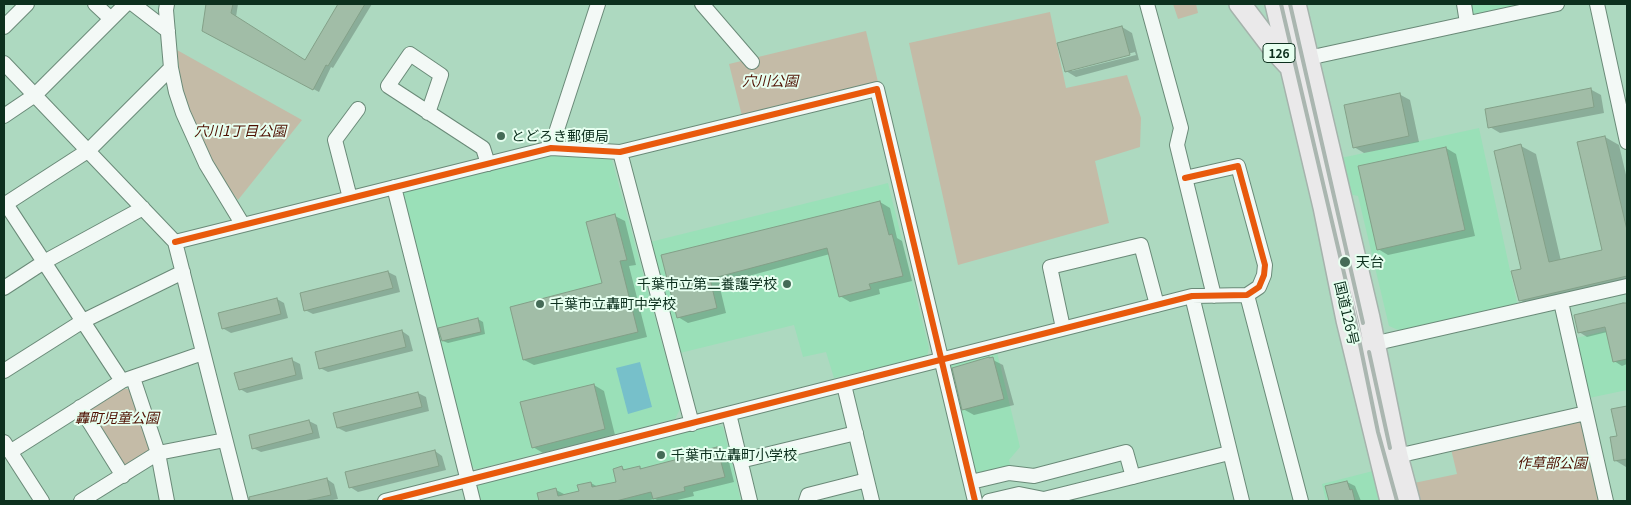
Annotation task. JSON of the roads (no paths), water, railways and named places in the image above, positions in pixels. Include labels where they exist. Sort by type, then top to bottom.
[{"type":"highway","name":"国道126号","points":[[1240,4],[1276,50],[1299,63]]},
{"type":"highway","name":"国道126号","points":[[1276,4],[1299,63],[1318,102],[1369,318],[1364,346],[1391,501]]},
{"type":"highway","name":"国道126号","points":[[1295,4],[1299,63],[1324,207],[1347,320],[1364,346],[1409,501]]},
{"type":"street","points":[[4,28],[27,4]]},
{"type":"street","points":[[95,4],[111,19]]},
{"type":"street","points":[[4,116],[35,95],[126,4]]},
{"type":"street","points":[[133,4],[168,31]]},
{"type":"street","points":[[167,4],[171,68],[183,113],[206,164],[243,225]]},
{"type":"street","points":[[551,148],[598,4]]},
{"type":"street","points":[[702,4],[752,62]]},
{"type":"street","points":[[1147,4],[1181,128],[1177,145],[1214,296]]},
{"type":"street","points":[[1464,4],[1467,23]]},
{"type":"street","points":[[1299,63],[1467,23],[1557,4]]},
{"type":"street","points":[[1597,4],[1621,84],[1627,142]]},
{"type":"street","points":[[4,63],[175,242],[241,501]]},
{"type":"street","points":[[167,501],[158,453],[128,380],[83,321],[5,205],[89,150],[171,68]]},
{"type":"street","points":[[175,242],[551,148],[620,152],[877,89],[976,501]]},
{"type":"street","points":[[350,198],[335,140],[358,109]]},
{"type":"street","points":[[428,113],[483,148],[488,164]]},
{"type":"street","points":[[620,152],[692,424]]},
{"type":"street","points":[[385,501],[1192,296],[1247,295],[1259,287],[1265,265],[1238,166],[1185,178]]},
{"type":"street","points":[[394,187],[473,501]]},
{"type":"street","points":[[4,288],[44,262],[144,208]]},
{"type":"street","points":[[1063,328],[1050,267],[1086,258],[1141,245],[1157,305]]},
{"type":"street","points":[[4,371],[83,321],[183,272]]},
{"type":"street","points":[[1364,346],[1627,286]]},
{"type":"street","points":[[1247,295],[1301,501]]},
{"type":"street","points":[[1192,296],[1242,501]]},
{"type":"street","points":[[1561,302],[1606,501]]},
{"type":"street","points":[[42,501],[7,447],[128,380],[203,353]]},
{"type":"street","points":[[844,385],[872,501]]},
{"type":"street","points":[[80,406],[123,476]]},
{"type":"street","points":[[1397,456],[1586,412]]},
{"type":"street","points":[[729,414],[750,501]]},
{"type":"street","points":[[740,461],[856,433]]},
{"type":"street","points":[[81,501],[158,453],[225,440]]},
{"type":"street","points":[[971,482],[1009,473],[1034,476],[1126,452],[1133,477]]},
{"type":"street","points":[[989,501],[1020,494],[1044,499],[1229,453]]},
{"type":"street","points":[[806,501],[808,495],[867,480]]},
{"type":"water","points":[[640,362],[652,407],[628,414],[616,368]]},
{"type":"railway","points":[[1281,4],[1355,320],[1378,432],[1397,501]]},
{"type":"railway","points":[[1290,4],[1363,323]]},
{"type":"railway","points":[[1369,352],[1390,448]]},
{"type":"place","name":"とどろき郵便局","points":[[501,136]]},
{"type":"place","name":"天台","points":[[1345,262]]},
{"type":"place","name":"千葉市立第二養護学校","points":[[787,284]]},
{"type":"place","name":"千葉市立轟町中学校","points":[[540,304]]},
{"type":"place","name":"千葉市立轟町小学校","points":[[661,455]]},
{"type":"park label","name":"穴川公園","points":[[770,81]]},
{"type":"park label","name":"穴川1丁目公園","points":[[240,131]]},
{"type":"park label","name":"轟町児童公園","points":[[117,418]]},
{"type":"park label","name":"作草部公園","points":[[1552,463]]}]
